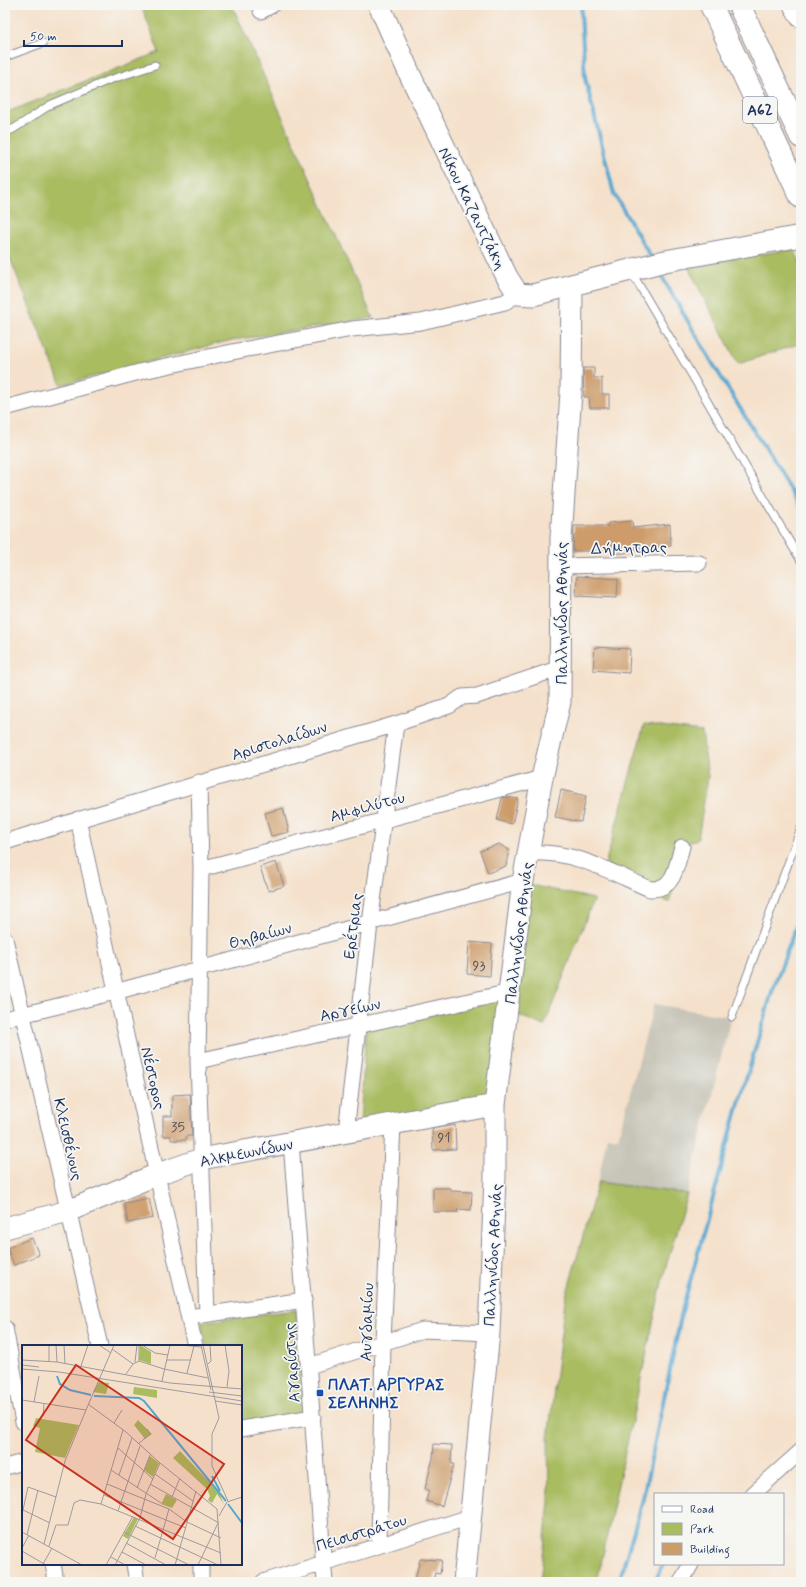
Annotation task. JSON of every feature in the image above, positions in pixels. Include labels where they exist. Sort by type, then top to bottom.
[{"type":"highway","name":"Α62","points":[[739,5],[801,137]]},
{"type":"highway","name":"Α62","points":[[713,11],[801,196]]},
{"type":"street","name":"Νίκου Καζαντζάκη","points":[[379,5],[411,77],[503,270],[518,294]]},
{"type":"street","points":[[794,5],[801,17]]},
{"type":"street","points":[[5,408],[143,372],[232,352],[352,329],[421,322],[505,302],[518,294],[533,295],[665,261],[793,237]]},
{"type":"street","name":"Παλληνίδος Αθηνάς","points":[[464,1582],[489,1333],[495,1176],[495,1105],[523,881],[542,778],[560,702],[561,566],[571,392],[572,285]]},
{"type":"street","name":"Δήμητρας","points":[[561,566],[698,563]]},
{"type":"street","name":"Αριστολαίδων","points":[[5,842],[199,782],[396,724],[450,706],[462,697],[477,696],[560,668]]},
{"type":"street","name":"Ερέτριας","points":[[346,1132],[370,924],[396,724]]},
{"type":"street","name":"Αμφιλύτου","points":[[201,869],[542,778]]},
{"type":"street","points":[[199,782],[201,869],[198,970],[198,1061],[206,1314]]},
{"type":"street","name":"Νέστορος","points":[[78,819],[115,992],[158,1174],[195,1345]]},
{"type":"street","points":[[528,854],[547,852],[575,857],[650,889],[659,890],[671,881],[682,847]]},
{"type":"street","name":"Θηβαίων","points":[[5,1019],[198,970],[523,881]]},
{"type":"street","name":"Κλεισθένους","points":[[5,939],[100,1345]]},
{"type":"street","name":"Αργείων","points":[[198,1061],[510,992]]},
{"type":"street","name":"Αλκμεωνίδων","points":[[5,1228],[68,1211],[158,1174],[201,1159],[346,1132],[393,1125],[495,1105]]},
{"type":"street","name":"Αυγδαμίου","points":[[379,1544],[383,1341],[393,1125]]},
{"type":"street","name":"Αγαρίστης","points":[[291,1142],[325,1582]]},
{"type":"street","points":[[189,1317],[304,1300]]},
{"type":"street","points":[[5,1328],[22,1417]]},
{"type":"street","points":[[309,1366],[383,1341],[423,1330],[489,1333]]},
{"type":"street","points":[[242,1429],[313,1417]]},
{"type":"street","points":[[754,1493],[801,1451]]},
{"type":"street","points":[[5,1468],[22,1462]]},
{"type":"street","name":"Πεισιστράτου","points":[[263,1582],[379,1544],[470,1517]]},
{"type":"street","points":[[53,1565],[56,1582]]},
{"type":"street","points":[[134,1565],[137,1582]]},
{"type":"street","points":[[201,1565],[201,1582]]},
{"type":"street","points":[[681,1582],[690,1565]]},
{"type":"lane","points":[[5,58],[43,43]]},
{"type":"lane","points":[[5,133],[50,105],[109,80],[156,65]]},
{"type":"lane","points":[[635,268],[801,561]]},
{"type":"lane","points":[[732,1017],[801,828]]},
{"type":"shaded area","points":[[654,1004],[731,1017],[687,1194],[598,1182],[607,1136],[618,1138]]},
{"type":"green space","points":[[141,5],[232,5],[373,318],[228,341],[61,385],[5,246],[5,113],[159,52]]},
{"type":"green space","points":[[794,249],[801,264],[801,343],[738,364],[687,265]]},
{"type":"green space","points":[[644,725],[702,732],[708,777],[698,839],[690,841],[669,902],[601,879]]},
{"type":"green space","points":[[526,884],[594,899],[544,1026],[511,1012]]},
{"type":"green space","points":[[504,999],[489,1099],[360,1124],[366,1028]]},
{"type":"green space","points":[[598,1182],[687,1194],[663,1277],[597,1582],[540,1582],[549,1502],[548,1439],[565,1300]]},
{"type":"green space","points":[[296,1310],[304,1417],[242,1422],[242,1345],[206,1345],[201,1322]]},
{"type":"building","points":[[583,368],[594,368],[594,378],[602,378],[602,394],[609,394],[609,408],[590,408],[589,397],[584,397]]},
{"type":"building","points":[[632,521],[633,528],[670,524],[671,546],[635,549],[635,552],[611,554],[611,551],[573,551],[574,526],[608,526],[608,523]]},
{"type":"building","points":[[577,576],[618,579],[617,598],[576,596]]},
{"type":"building","points":[[595,647],[630,649],[629,673],[593,670]]},
{"type":"building","points":[[561,790],[586,796],[581,822],[555,817]]},
{"type":"building","points":[[507,797],[518,799],[512,824],[497,820],[502,798]]},
{"type":"building","points":[[283,808],[289,832],[271,836],[265,813]]},
{"type":"building","points":[[499,844],[509,850],[506,866],[488,873],[480,851]]},
{"type":"building","points":[[276,862],[284,886],[268,891],[260,867]]},
{"type":"building","points":[[469,942],[492,944],[490,976],[467,974]]},
{"type":"building","points":[[190,1094],[192,1136],[186,1136],[186,1140],[171,1140],[171,1136],[163,1136],[163,1116],[172,1116],[172,1095]]},
{"type":"building","points":[[455,1125],[456,1149],[433,1150],[432,1129]]},
{"type":"building","points":[[433,1188],[451,1188],[451,1191],[472,1192],[471,1210],[457,1209],[458,1212],[433,1212]]},
{"type":"building","points":[[149,1198],[153,1218],[128,1223],[124,1203]]},
{"type":"building","points":[[32,1238],[39,1255],[14,1265],[7,1248]]},
{"type":"building","points":[[434,1444],[452,1445],[451,1463],[454,1464],[442,1506],[426,1501],[429,1490],[425,1489],[433,1458]]},
{"type":"building","points":[[420,1559],[442,1560],[440,1574],[435,1573],[433,1581],[415,1580]]},
{"type":"waterway","points":[[582,5],[581,13],[585,78],[614,194],[652,259]]},
{"type":"waterway","points":[[658,270],[713,364],[801,508]]},
{"type":"waterway","points":[[619,1582],[642,1503],[683,1307],[737,1110],[772,992],[801,913]]},
{"type":"waterway","points":[[655,1582],[663,1565]]},
{"type":"place","name":"ΠΛΑΤ. ΑΡΓΥΡΑΣ ΣΕΛΗΝΗΣ","points":[[320,1393]]}]
